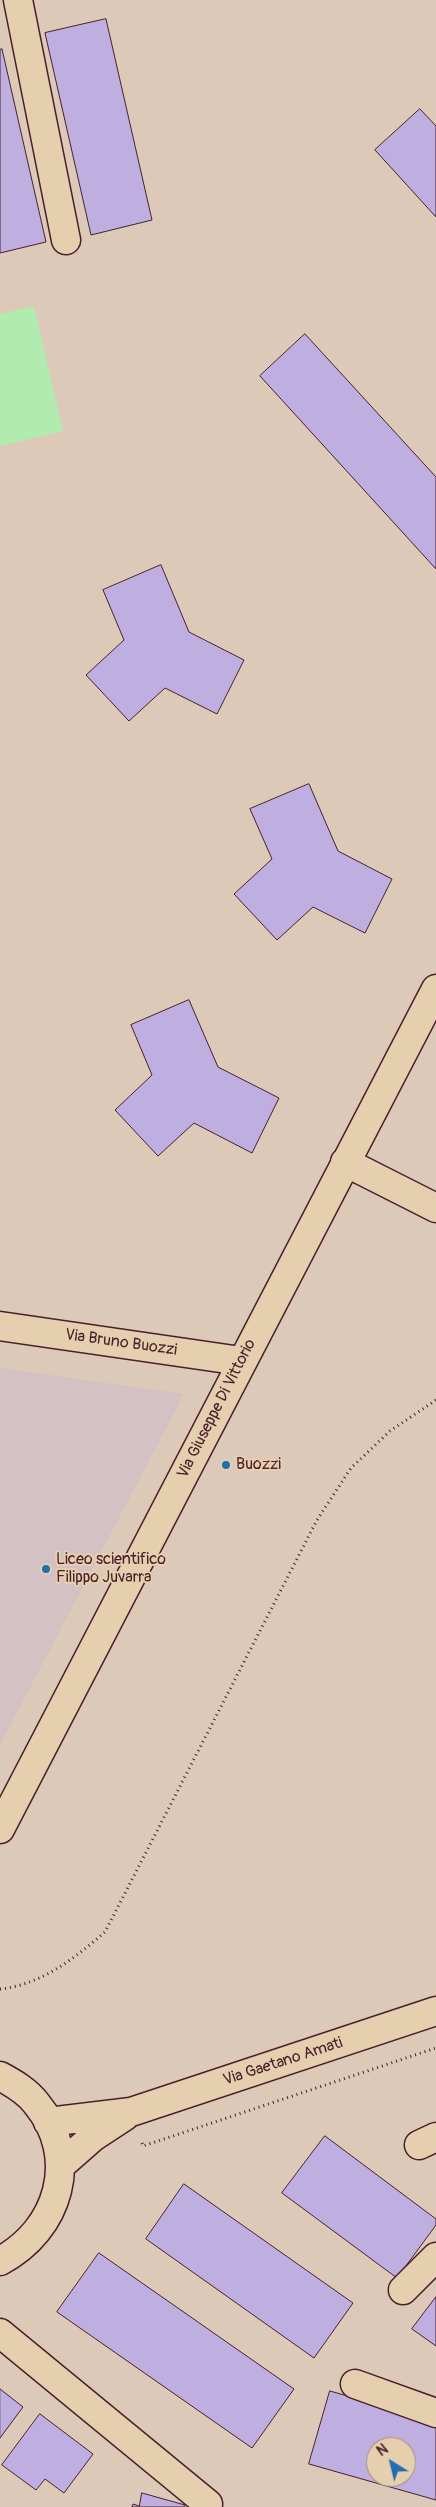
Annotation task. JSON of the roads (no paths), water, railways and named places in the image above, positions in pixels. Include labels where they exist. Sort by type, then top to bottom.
[{"type":"street","points":[[18,0],[66,240]]},
{"type":"street","name":"Via Giuseppe Di Vittorio","points":[[0,1829],[81,1675],[241,1361],[436,989]]},
{"type":"street","points":[[345,1162],[436,1208]]},
{"type":"street","name":"Via Bruno Buozzi","points":[[0,1326],[241,1361]]},
{"type":"street","name":"Via Gaetano Amati","points":[[48,2122],[131,2112],[436,2011]]},
{"type":"street","points":[[0,2076],[19,2087],[36,2103],[48,2122],[57,2143],[60,2166],[55,2198],[41,2227],[19,2251],[0,2261]]},
{"type":"street","name":"Via Gaetano Amati","points":[[60,2166],[93,2137],[131,2112]]},
{"type":"street","points":[[403,2290],[436,2257]]},
{"type":"street","points":[[2,2331],[208,2504]]},
{"type":"street","points":[[355,2384],[436,2413]]},
{"type":"place","name":"Buozzi","points":[[226,1465]]},
{"type":"place","name":"Liceo scientifico Filippo Juvarra","points":[[46,1569]]}]
